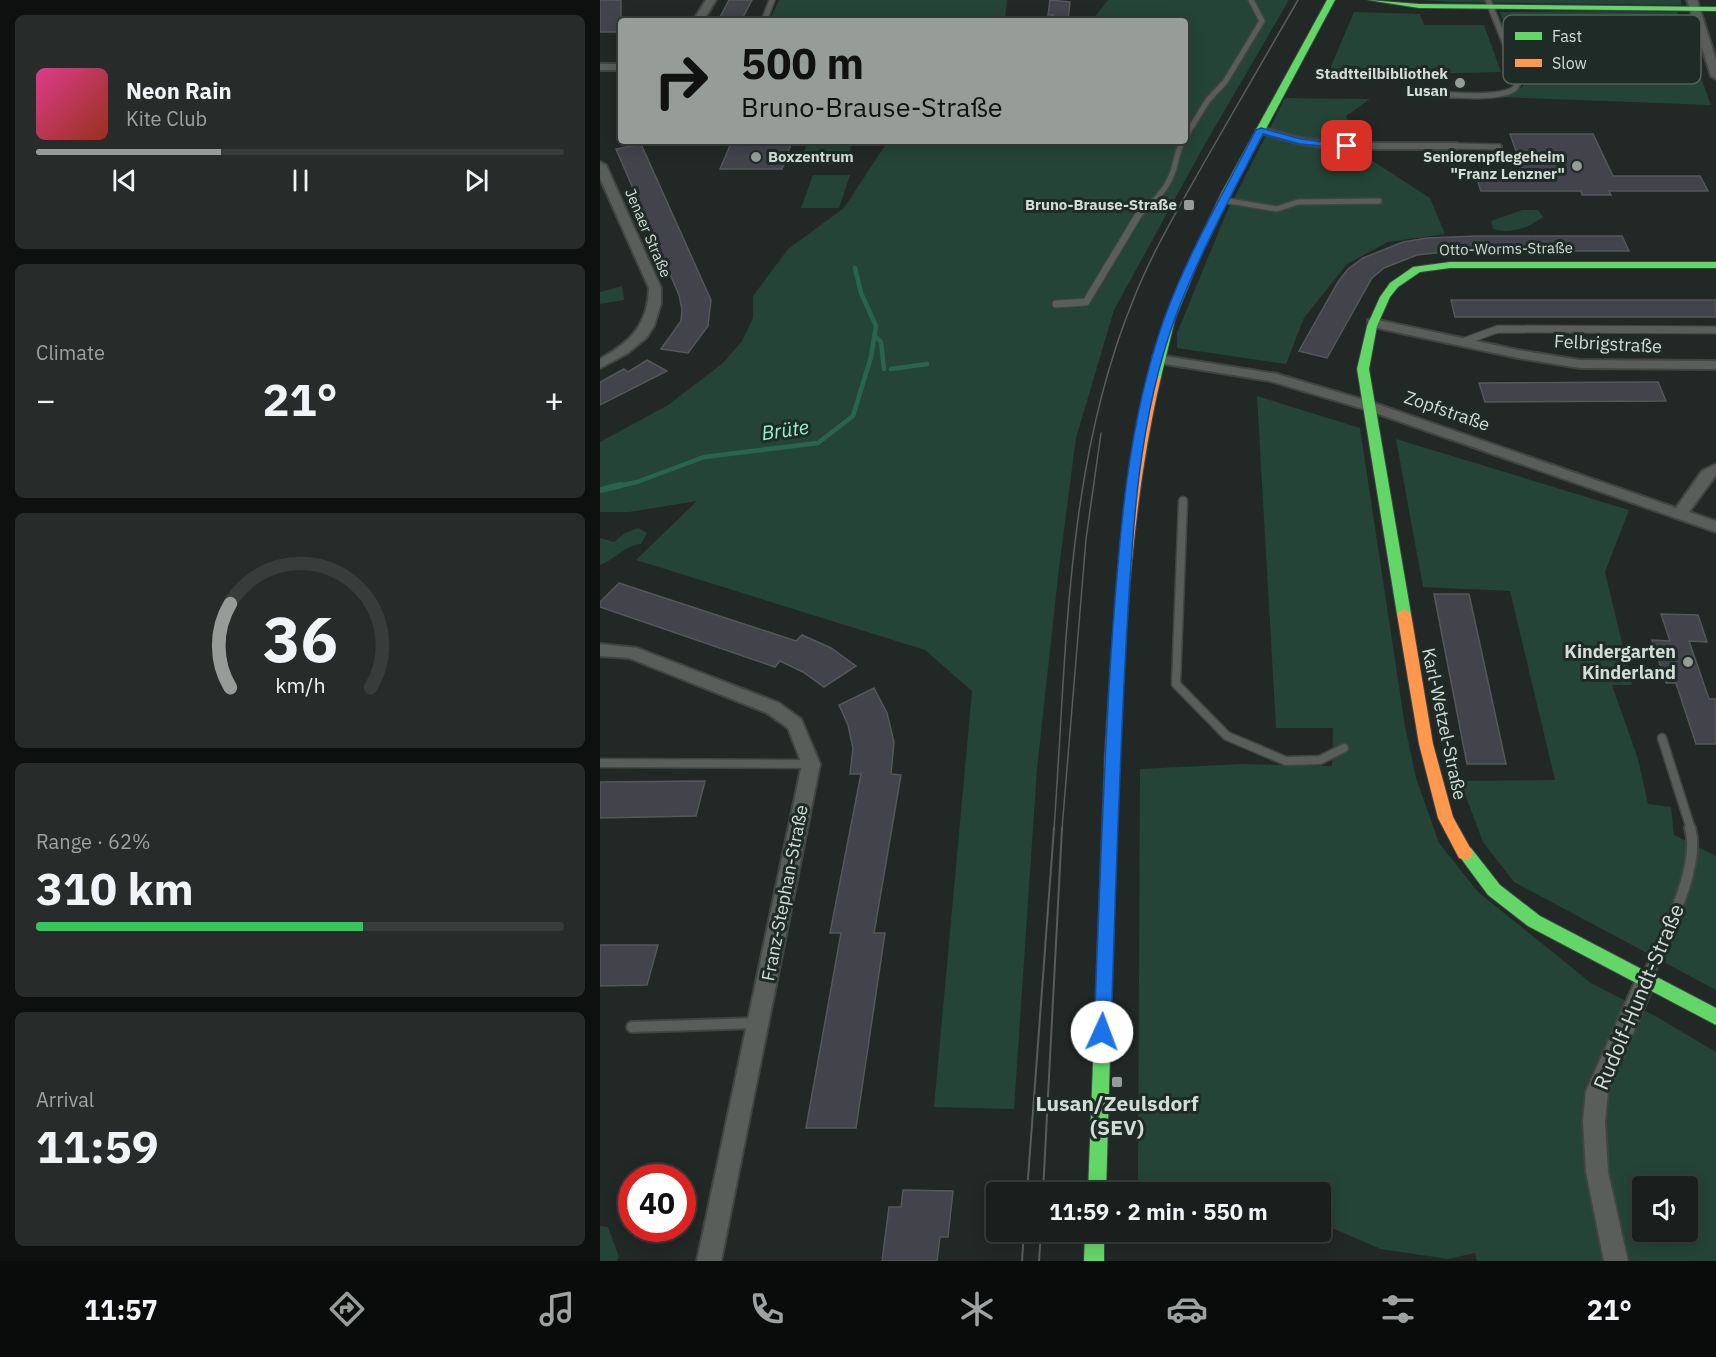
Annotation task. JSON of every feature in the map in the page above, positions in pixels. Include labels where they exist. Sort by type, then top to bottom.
[{"type":"street","points":[[700,18],[711,0]]},
{"type":"street","points":[[1096,1182],[1112,756],[1126,527],[1139,436],[1158,359],[1182,289],[1223,200],[1331,0]]},
{"type":"street","points":[[1372,0],[1419,6],[1615,3],[1692,4],[1716,9]]},
{"type":"street","points":[[1701,31],[1716,76]]},
{"type":"street","points":[[600,67],[618,67]]},
{"type":"street","points":[[1261,130],[1300,141],[1333,146],[1457,146]]},
{"type":"street","name":"Jenaer Straße","points":[[600,165],[654,288],[656,308],[645,330],[625,351],[600,364]]},
{"type":"street","name":"Otto-Worms-Straße","points":[[1369,406],[1363,369],[1367,338],[1392,287],[1401,278],[1417,269],[1436,266],[1716,265]]},
{"type":"street","name":"Felbrigstraße","points":[[1373,323],[1518,354],[1580,364],[1716,365]]},
{"type":"street","name":"Zopfstraße","points":[[1158,359],[1272,377],[1369,406],[1716,527]]},
{"type":"street","name":"Karl-Wetzel-Straße","points":[[1369,406],[1426,744],[1446,818],[1466,854],[1494,890],[1534,921],[1645,982],[1716,1017]]},
{"type":"street","points":[[1680,514],[1707,474],[1716,469]]},
{"type":"street","points":[[600,650],[631,652],[773,708],[795,724],[811,764]]},
{"type":"street","name":"Franz-Stephan-Straße","points":[[709,1261],[811,764]]},
{"type":"street","name":"Rudolf-Hundt-Straße","points":[[1616,1261],[1597,1172],[1593,1121],[1597,1091],[1645,982]]},
{"type":"street","points":[[1094,1261],[1095,1242]]},
{"type":"lane","points":[[765,18],[772,0]]},
{"type":"lane","points":[[1188,132],[1208,100],[1226,82],[1262,21],[1251,0]]},
{"type":"lane","points":[[1489,4],[1503,39]]},
{"type":"lane","points":[[1426,94],[1486,95],[1511,91],[1517,84]]},
{"type":"lane","points":[[1056,304],[1086,302],[1138,215],[1151,207],[1174,168],[1173,158],[1181,144]]},
{"type":"lane","points":[[1457,146],[1499,147]]},
{"type":"lane","points":[[1223,200],[1277,209],[1298,202],[1379,201]]},
{"type":"lane","name":"Felbrigstraße","points":[[1465,341],[1498,329],[1716,330]]},
{"type":"lane","points":[[1183,501],[1176,684],[1227,736],[1286,761],[1320,760],[1344,748]]},
{"type":"lane","name":"Rudolf-Hundt-Straße","points":[[1645,982],[1687,882],[1693,837],[1662,738]]},
{"type":"lane","points":[[600,764],[811,764]]},
{"type":"lane","points":[[632,1027],[758,1023]]},
{"type":"green space","points":[[779,0],[1007,0],[1005,18],[770,18]]},
{"type":"green space","points":[[1108,0],[1289,0],[1205,144],[1114,310],[1076,438],[1037,769],[1014,1109],[934,1107],[972,691],[925,650],[636,560],[697,501],[629,512],[600,512],[600,442],[668,405],[723,363],[742,341],[753,318],[753,296],[788,249],[844,208],[886,144],[1188,144],[1188,18],[1094,18]]},
{"type":"green space","points":[[1419,0],[1681,0],[1681,5],[1449,2]]},
{"type":"green space","points":[[1620,11],[1677,12],[1678,15],[1503,15],[1503,20],[1500,12]]},
{"type":"green space","points":[[1354,12],[1420,14],[1424,25],[1484,25],[1501,72],[1327,76]]},
{"type":"green space","points":[[1701,78],[1711,105],[1497,97],[1513,93],[1523,84],[1701,84]]},
{"type":"green space","points":[[1285,98],[1370,99],[1346,116],[1357,151],[1430,198],[1445,234],[1388,242],[1347,264],[1304,318],[1286,364],[1177,348],[1177,333],[1226,214]]},
{"type":"green space","points":[[807,144],[852,144],[845,165],[799,164]]},
{"type":"green space","points":[[813,175],[850,175],[839,208],[801,208]]},
{"type":"green space","points":[[1522,210],[1538,210],[1543,217],[1519,229],[1506,231],[1493,229],[1491,221]]},
{"type":"green space","points":[[622,286],[624,300],[600,304],[600,292]]},
{"type":"green space","points":[[1257,396],[1360,428],[1405,726],[1416,778],[1439,843],[1478,892],[1591,983],[1657,1017],[1716,1052],[1716,1261],[1477,1261],[1475,1253],[1448,1259],[1381,1249],[1331,1228],[1331,1182],[1138,1182],[1140,769],[1241,764],[1332,766],[1333,728],[1276,728]]},
{"type":"green space","points":[[1396,439],[1629,510],[1605,572],[1632,685],[1612,685],[1638,759],[1648,804],[1671,807],[1674,835],[1716,856],[1716,990],[1514,882],[1483,842],[1460,781],[1555,780],[1510,591],[1423,587]]},
{"type":"green space","points":[[638,528],[647,533],[641,544],[630,547],[600,565],[600,538],[614,542],[625,533]]},
{"type":"green space","points":[[600,1226],[608,1227],[619,1257],[617,1261],[600,1261]]},
{"type":"building","points":[[600,0],[621,0],[618,32],[600,32]]},
{"type":"building","points":[[729,0],[752,0],[743,18],[720,18]]},
{"type":"building","points":[[1050,0],[1070,2],[1068,18],[1052,18],[1053,15],[1048,15]]},
{"type":"building","name":"Seniorenpflegeheim \"Franz Lenzner\"","points":[[1510,134],[1593,134],[1613,176],[1700,176],[1708,191],[1609,191],[1611,195],[1582,195],[1581,191],[1481,191],[1476,176],[1525,176]]},
{"type":"building","points":[[641,144],[711,300],[708,326],[688,353],[661,349],[681,321],[682,309],[679,295],[616,149]]},
{"type":"building","name":"Boxzentrum","points":[[731,144],[791,144],[782,169],[720,169]]},
{"type":"building","points":[[1622,236],[1629,251],[1453,251],[1417,255],[1384,268],[1372,278],[1327,358],[1299,351],[1338,282],[1348,269],[1363,258],[1403,242],[1427,238]]},
{"type":"building","points":[[1451,300],[1716,300],[1716,317],[1455,317]]},
{"type":"building","points":[[647,360],[667,371],[600,405],[600,382],[624,369],[628,372]]},
{"type":"building","points":[[1658,382],[1666,401],[1485,402],[1479,383]]},
{"type":"building","points":[[619,583],[796,641],[802,635],[831,648],[856,666],[824,687],[803,672],[780,661],[775,667],[600,607],[600,602]]},
{"type":"building","points":[[1434,594],[1469,594],[1506,764],[1467,764]]},
{"type":"building","points":[[1661,614],[1698,615],[1707,642],[1689,641],[1709,699],[1716,699],[1716,744],[1696,744],[1676,683],[1666,683],[1652,640],[1670,641]]},
{"type":"building","points":[[874,688],[887,713],[894,742],[891,774],[901,775],[874,933],[885,933],[856,1128],[806,1128],[841,933],[830,933],[861,774],[850,774],[853,748],[848,725],[839,705]]},
{"type":"building","points":[[705,781],[696,816],[600,818],[600,782]]},
{"type":"building","points":[[600,945],[658,945],[647,985],[600,986]]},
{"type":"building","points":[[903,1190],[953,1191],[948,1237],[940,1237],[937,1261],[882,1261],[889,1207],[901,1207]]},
{"type":"waterway","name":"Brüte","points":[[614,487],[637,482],[704,457],[818,443],[853,416],[871,357],[876,326],[861,293],[855,268]]},
{"type":"waterway","points":[[875,336],[881,342],[884,369]]},
{"type":"waterway","points":[[891,369],[927,364]]},
{"type":"waterway","name":"Brüte","points":[[600,490],[621,485]]},
{"type":"tram line","points":[[1054,829],[1073,560],[1094,427],[1111,362],[1141,280],[1158,245],[1298,0]]},
{"type":"tram line","points":[[1062,829],[1086,539],[1101,433]]},
{"type":"tram line","points":[[1028,1182],[1054,828]]},
{"type":"tram line","points":[[1044,1182],[1062,828]]},
{"type":"tram line","points":[[1022,1261],[1023,1242]]},
{"type":"tram line","points":[[1039,1261],[1040,1242]]},
{"type":"traffic: fast","points":[[1155,377],[1170,319],[1195,258],[1227,192],[1331,0]]},
{"type":"traffic: fast","points":[[1372,0],[1419,6],[1716,9]]},
{"type":"traffic: fast","points":[[1404,614],[1363,369],[1372,326],[1385,297],[1394,285],[1417,269],[1450,265],[1716,265]]},
{"type":"traffic: fast","points":[[1097,1182],[1112,751]]},
{"type":"traffic: fast","points":[[1465,853],[1494,890],[1534,921],[1716,1017]]},
{"type":"traffic: fast","points":[[1094,1261],[1095,1242]]},
{"type":"traffic: slow","points":[[1112,751],[1120,609],[1129,516],[1135,469],[1155,377]]},
{"type":"traffic: slow","points":[[1404,614],[1426,744],[1446,818],[1465,853]]},
{"type":"place","name":"Stadtteilbibliothek Lusan","points":[[1460,83]]},
{"type":"place","name":"Boxzentrum","points":[[756,157]]},
{"type":"place","name":"Seniorenpflegeheim \"Franz Lenzner\"","points":[[1577,166]]},
{"type":"place","name":"Bruno-Brause-Straße","points":[[1189,205]]},
{"type":"place","name":"Kindergarten Kinderland","points":[[1688,662]]},
{"type":"place","name":"Lusan/Zeulsdorf (SEV)","points":[[1117,1082]]},
{"type":"route","points":[[1102,1032],[1112,756],[1126,527],[1139,436],[1153,377],[1170,319],[1195,258],[1227,192],[1261,130],[1300,141],[1347,146]]}]
